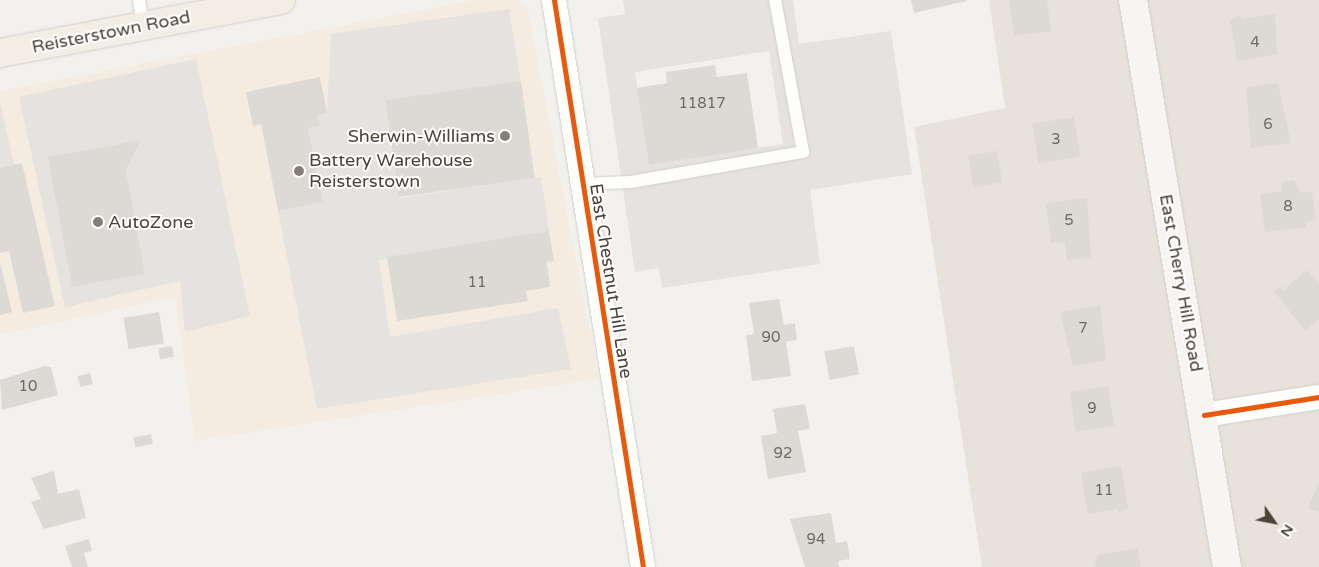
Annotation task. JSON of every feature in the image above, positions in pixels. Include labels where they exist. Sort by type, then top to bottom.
[{"type":"main road","name":"Reisterstown Road","points":[[0,53],[141,13],[281,0]]},
{"type":"main road","name":"East Cherry Hill Road","points":[[1134,0],[1204,415],[1227,567]]},
{"type":"street","name":"East Chestnut Hill Lane","points":[[554,0],[642,567]]},
{"type":"street","points":[[1204,415],[1319,398]]},
{"type":"lane","points":[[582,184],[631,182],[802,152],[775,3]]},
{"type":"shaded area","points":[[474,0],[520,0],[528,11],[599,379],[195,441],[175,297],[0,335],[0,91]]},
{"type":"shaded area","points":[[623,0],[793,0],[799,44],[891,31],[912,174],[810,190],[820,264],[662,288],[659,268],[635,272],[598,18],[625,14]],"holes":[[[769,51],[783,144],[649,164],[635,72]]]},
{"type":"shaded area","points":[[989,0],[1319,0],[1319,567],[982,567],[914,127],[1005,108]]},
{"type":"shaded area","points":[[509,9],[521,81],[386,101],[400,198],[541,177],[549,231],[379,260],[390,337],[558,308],[571,369],[317,409],[278,211],[323,202],[308,128],[320,126],[318,115],[327,113],[331,34]]},
{"type":"shaded area","points":[[196,59],[250,316],[185,332],[180,281],[65,307],[19,97]],"holes":[[[141,140],[126,170],[145,274],[72,287],[49,157]]]},
{"type":"shaded area","points":[[0,102],[14,165],[0,168]]},
{"type":"building","points":[[911,0],[966,0],[966,1],[914,13]]},
{"type":"building","points":[[1009,0],[1047,0],[1051,31],[1014,36]]},
{"type":"building","points":[[1241,14],[1241,19],[1275,14],[1277,54],[1237,61],[1230,20]]},
{"type":"building","points":[[715,65],[717,77],[747,73],[758,148],[649,165],[637,88],[667,83],[666,72]]},
{"type":"building","points":[[320,77],[327,113],[318,115],[320,126],[308,128],[323,202],[278,211],[261,124],[253,126],[246,92]]},
{"type":"building","points":[[521,81],[535,178],[399,197],[385,100]]},
{"type":"building","points":[[1278,83],[1291,143],[1251,148],[1246,87]]},
{"type":"building","points":[[1074,117],[1080,157],[1039,163],[1033,124]]},
{"type":"building","name":"AutoZone","points":[[141,140],[126,170],[145,274],[72,287],[48,157]]},
{"type":"building","points":[[997,151],[1002,183],[973,187],[968,156]]},
{"type":"building","points":[[22,163],[55,306],[23,313],[9,251],[0,253],[0,168]]},
{"type":"building","points":[[1294,180],[1301,193],[1312,192],[1316,220],[1305,222],[1306,227],[1265,232],[1260,194],[1282,191],[1281,182]]},
{"type":"building","points":[[1087,198],[1091,257],[1067,261],[1065,242],[1051,243],[1046,203]]},
{"type":"building","points":[[549,231],[554,261],[547,262],[550,287],[526,291],[528,301],[397,321],[387,257]]},
{"type":"building","points":[[0,262],[12,312],[0,315]]},
{"type":"building","points":[[1307,270],[1319,284],[1319,319],[1305,331],[1274,291],[1280,287],[1283,290]]},
{"type":"building","points":[[779,299],[784,325],[795,323],[797,340],[786,342],[791,376],[752,381],[746,335],[754,334],[749,303]]},
{"type":"building","points":[[1100,305],[1106,361],[1073,366],[1060,312]]},
{"type":"building","points":[[159,312],[164,344],[128,349],[123,318]]},
{"type":"building","points":[[172,346],[174,357],[160,359],[158,348]]},
{"type":"building","points":[[854,346],[859,375],[829,380],[824,351]]},
{"type":"building","points":[[44,366],[51,367],[58,395],[2,410],[0,380]]},
{"type":"building","points":[[90,373],[93,384],[80,387],[77,376]]},
{"type":"building","points":[[1108,386],[1114,426],[1076,432],[1069,392]]},
{"type":"building","points":[[805,404],[810,429],[798,431],[806,472],[768,479],[761,436],[777,433],[773,409]]},
{"type":"building","points":[[151,434],[153,444],[135,447],[133,437]]},
{"type":"building","points":[[1121,466],[1128,508],[1119,513],[1118,509],[1088,514],[1081,473]]},
{"type":"building","points":[[54,471],[58,494],[79,489],[86,518],[44,529],[31,502],[41,499],[31,478]]},
{"type":"building","points":[[1319,482],[1319,512],[1308,508]]},
{"type":"building","points":[[831,513],[836,543],[847,541],[850,559],[838,561],[839,567],[805,567],[790,519]]},
{"type":"building","points":[[89,539],[92,551],[84,553],[88,567],[72,567],[65,546]]},
{"type":"building","points":[[1138,548],[1141,567],[1095,567],[1097,555]]},
{"type":"cycle path","points":[[554,0],[643,567]]},
{"type":"cycle path","points":[[1204,415],[1319,397]]},
{"type":"place","name":"Sherwin-Williams","points":[[505,136]]},
{"type":"place","name":"Battery Warehouse Reisterstown","points":[[299,171]]},
{"type":"place","name":"AutoZone","points":[[98,222]]}]
